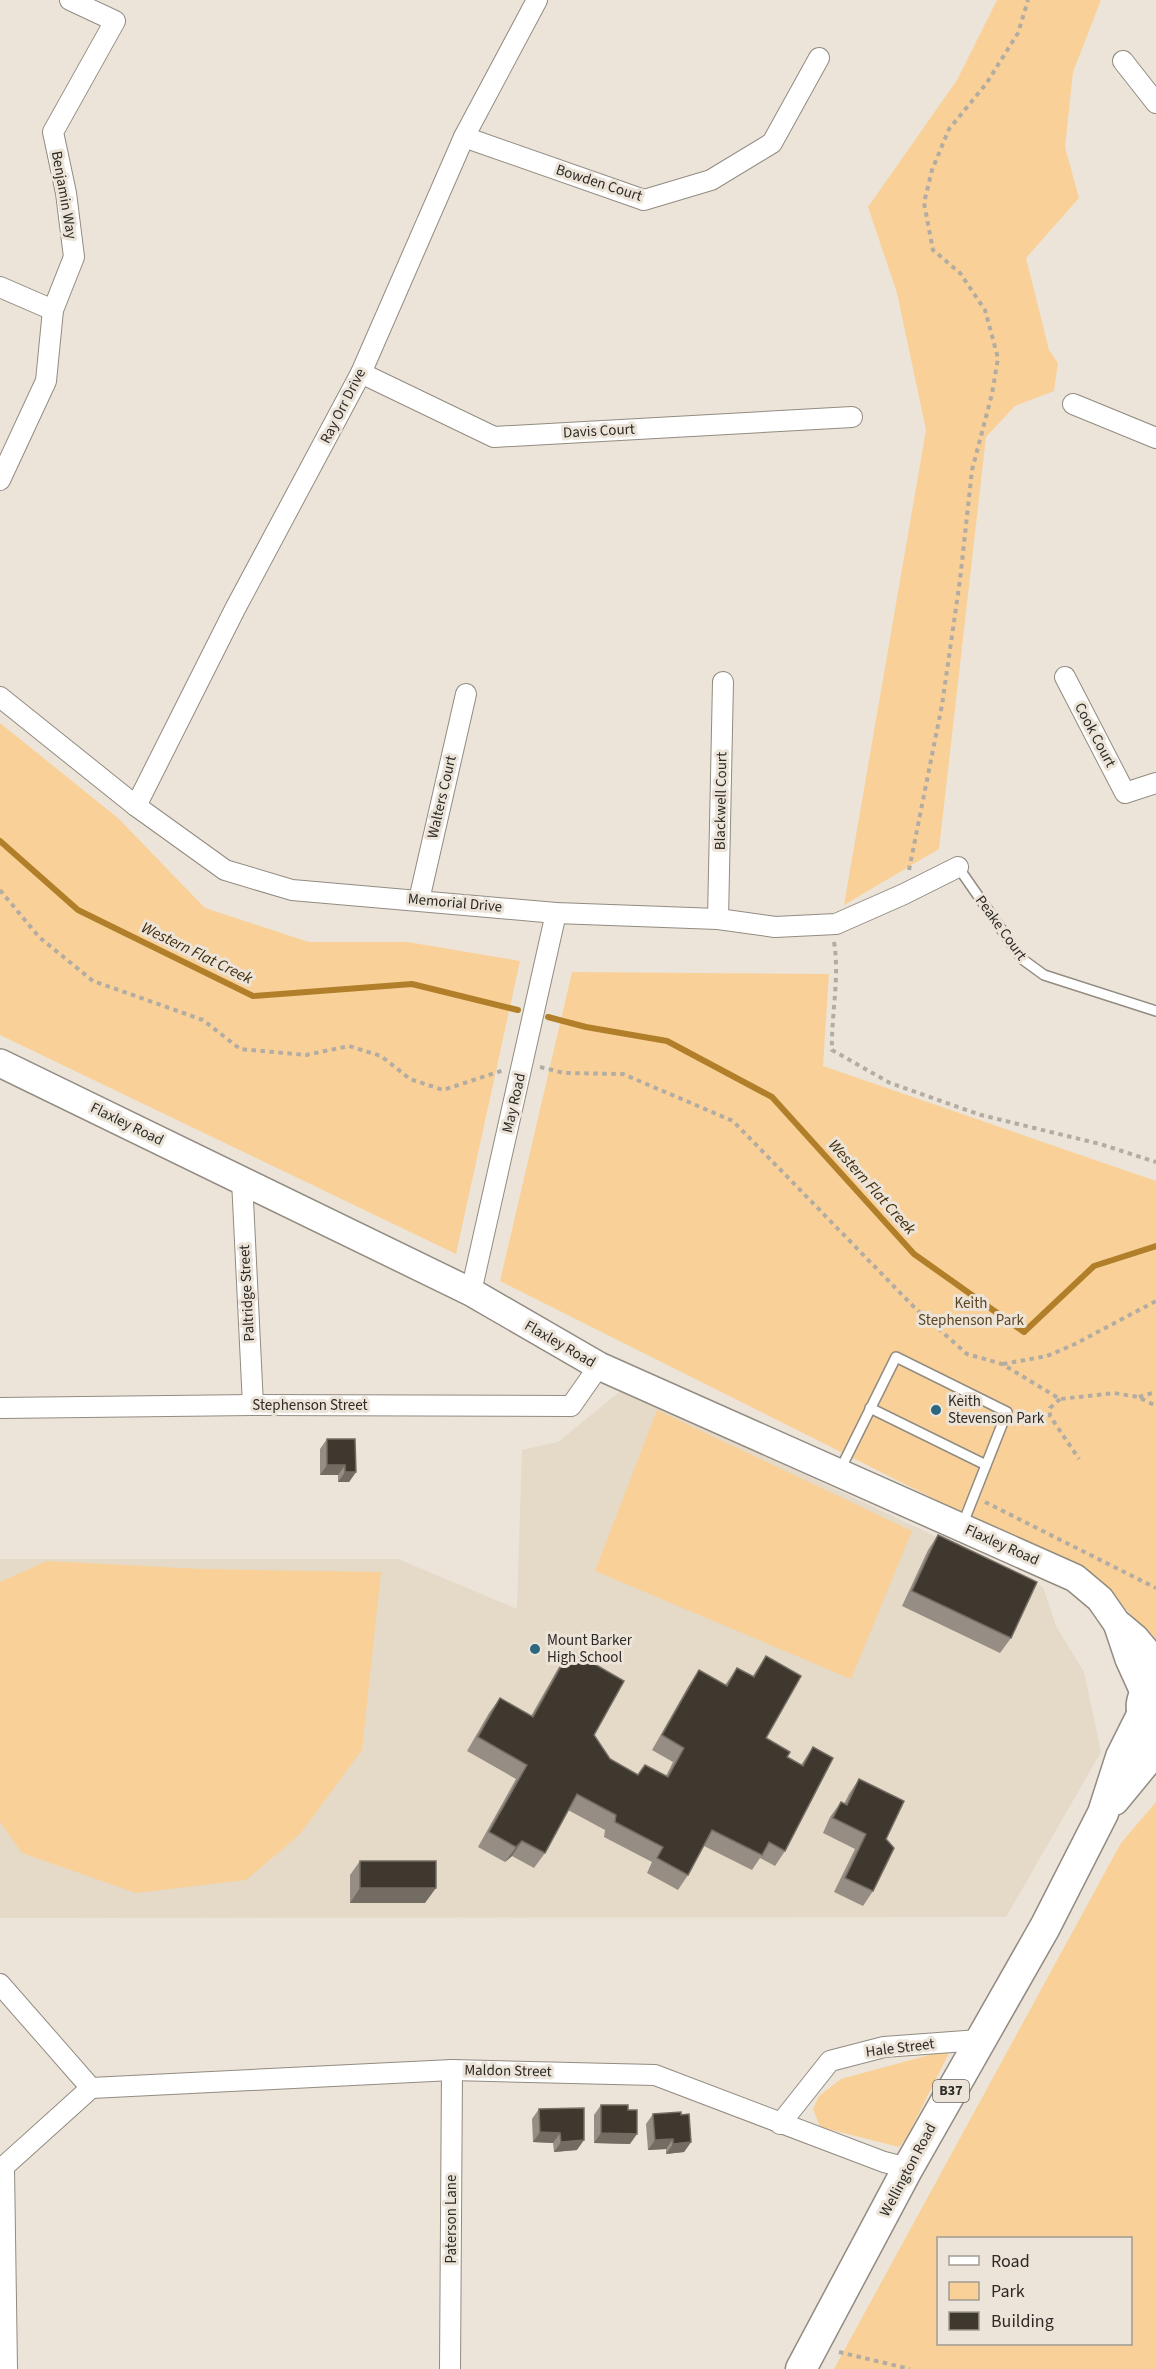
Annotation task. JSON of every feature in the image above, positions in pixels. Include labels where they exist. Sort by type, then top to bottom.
[{"type":"main road","name":"Flaxley Road","points":[[0,1063],[471,1292],[599,1366],[1076,1578],[1100,1599],[1116,1622],[1135,1638],[1156,1663]]},
{"type":"main road","name":"Flaxley Road","points":[[1116,1622],[1129,1659],[1150,1703]]},
{"type":"main road","name":"Wellington Road","points":[[801,2369],[908,2168],[1045,1927],[1102,1813],[1121,1757],[1150,1703]]},
{"type":"main road","name":"Wellington Road","points":[[1102,1813],[1156,1749]]},
{"type":"street","name":"Benjamin Way","points":[[0,480],[46,381],[53,310],[74,257],[66,193],[52,132],[115,21],[70,0]]},
{"type":"street","name":"Ray Orr Drive","points":[[136,806],[235,609],[361,373],[464,137],[537,0]]},
{"type":"street","name":"Bowden Court","points":[[464,137],[644,200],[711,180],[772,143],[819,58]]},
{"type":"street","points":[[1123,61],[1156,102]]},
{"type":"street","points":[[0,287],[53,310]]},
{"type":"street","name":"Davis Court","points":[[361,373],[494,437],[852,417]]},
{"type":"street","points":[[1073,404],[1156,438]]},
{"type":"street","name":"Cook Court","points":[[1065,677],[1125,793],[1156,783]]},
{"type":"street","name":"Blackwell Court","points":[[718,919],[723,682]]},
{"type":"street","name":"Walters Court","points":[[419,900],[466,694]]},
{"type":"street","name":"Memorial Drive","points":[[0,697],[136,806],[225,870],[292,890],[556,913],[718,919],[775,927],[836,924],[958,867]]},
{"type":"street","name":"May Road","points":[[471,1292],[556,913]]},
{"type":"street","name":"Paltridge Street","points":[[242,1180],[253,1405]]},
{"type":"street","name":"Stephenson Street","points":[[0,1408],[253,1405],[570,1406],[599,1366]]},
{"type":"street","points":[[0,1984],[92,2088],[2,2169],[7,2369]]},
{"type":"street","name":"Hale Street","points":[[780,2124],[830,2061],[884,2047],[979,2040]]},
{"type":"street","name":"Maldon Street","points":[[92,2088],[452,2070],[655,2075],[884,2163],[908,2168]]},
{"type":"street","name":"Paterson Lane","points":[[450,2369],[452,2070]]},
{"type":"lane","name":"Peake Court","points":[[958,867],[1022,959],[1044,975],[1156,1011]]},
{"type":"lane","points":[[839,1472],[896,1357],[905,1361],[1007,1412],[962,1527]]},
{"type":"lane","points":[[870,1408],[986,1465]]},
{"type":"path","points":[[904,894],[942,705],[960,580],[972,470],[992,394],[998,358],[985,310],[960,273],[933,250],[924,203],[932,170],[949,129],[986,84],[1018,33],[1028,0]]},
{"type":"path","points":[[0,890],[39,937],[93,981],[203,1020],[240,1049],[306,1055],[349,1046],[381,1056],[411,1079],[443,1090],[522,1064],[564,1073],[623,1074],[733,1121],[914,1307],[967,1354],[1002,1364],[1060,1400]]},
{"type":"path","points":[[831,924],[836,956],[832,1050],[890,1083],[981,1115],[1100,1144],[1156,1162]]},
{"type":"path","points":[[1002,1364],[1047,1356],[1075,1344],[1156,1301]]},
{"type":"path","points":[[1138,1397],[1156,1392]]},
{"type":"path","points":[[1079,1459],[1050,1416],[1050,1408],[1060,1400],[1114,1393],[1138,1397],[1156,1406]]},
{"type":"path","points":[[974,1496],[1156,1588]]},
{"type":"path","points":[[839,2352],[910,2369]]},
{"type":"shaded area","name":"Mount Barker High School","points":[[623,1389],[1043,1587],[1056,1626],[1084,1672],[1101,1752],[1006,1917],[0,1918],[0,1559],[398,1559],[517,1609],[522,1450],[558,1442]]},
{"type":"green space","points":[[997,0],[1101,0],[1073,72],[1065,147],[1079,198],[1026,258],[1049,350],[1058,363],[1054,391],[1015,406],[986,437],[939,849],[844,905],[926,430],[897,293],[868,207],[957,80]]},
{"type":"green space","points":[[0,723],[118,818],[205,908],[309,942],[408,942],[520,961],[456,1254],[0,1035]]},
{"type":"green space","name":"Keith Stephenson Park","points":[[572,972],[829,974],[823,1066],[1156,1181],[1156,1642],[1102,1583],[500,1281]]},
{"type":"green space","points":[[657,1410],[912,1531],[851,1679],[595,1571]]},
{"type":"green space","points":[[47,1561],[201,1569],[381,1572],[362,1750],[300,1834],[246,1880],[136,1893],[22,1853],[0,1822],[0,1582]]},
{"type":"green space","points":[[1156,1802],[1156,2369],[834,2369],[1121,1843]]},
{"type":"green space","points":[[951,2049],[907,2137],[899,2147],[820,2127],[813,2109],[819,2096],[841,2079]]},
{"type":"building","points":[[327,1439],[355,1439],[356,1472],[345,1472],[345,1465],[327,1465]]},
{"type":"building","points":[[938,1535],[1037,1582],[1011,1638],[912,1591]]},
{"type":"building","points":[[570,1650],[624,1681],[594,1735],[610,1759],[638,1775],[645,1765],[668,1777],[684,1748],[662,1735],[699,1670],[727,1686],[737,1668],[754,1677],[766,1656],[801,1676],[766,1738],[790,1752],[787,1757],[803,1766],[813,1747],[833,1758],[785,1851],[769,1842],[762,1855],[712,1830],[688,1875],[657,1858],[663,1847],[615,1822],[616,1815],[577,1794],[545,1853],[522,1841],[516,1847],[489,1832],[527,1765],[478,1737],[500,1698],[533,1717]]},
{"type":"building","points":[[859,1779],[904,1801],[886,1839],[894,1848],[873,1891],[845,1878],[866,1834],[833,1818],[841,1802],[847,1805]]},
{"type":"building","points":[[360,1861],[436,1861],[436,1888],[360,1888]]},
{"type":"building","points":[[601,2105],[628,2105],[628,2110],[637,2110],[637,2134],[601,2133]]},
{"type":"building","points":[[584,2108],[584,2140],[561,2142],[560,2133],[540,2132],[539,2109]]},
{"type":"building","points":[[681,2112],[681,2115],[689,2114],[691,2142],[673,2144],[673,2139],[655,2140],[653,2114]]},
{"type":"waterway","name":"Western Flat Creek","points":[[0,841],[78,910],[253,996],[412,984],[518,1010]]},
{"type":"waterway","name":"Western Flat Creek","points":[[548,1017],[586,1027],[667,1041],[772,1097],[914,1254],[1024,1332],[1094,1266],[1156,1246]]},
{"type":"place","name":"Keith Stevenson Park","points":[[936,1410]]},
{"type":"place","name":"Mount Barker High School","points":[[535,1649]]}]
